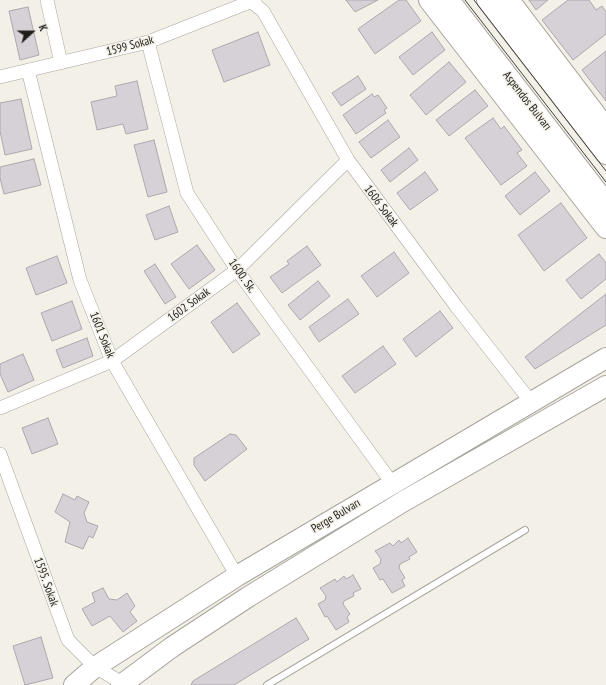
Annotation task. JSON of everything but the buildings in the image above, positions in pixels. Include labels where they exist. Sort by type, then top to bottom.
[{"type":"main road","points":[[429,0],[606,228]]},
{"type":"main road","name":"Aspendos Bulvarı","points":[[449,0],[606,203]]},
{"type":"main road","points":[[487,0],[606,154]]},
{"type":"main road","points":[[509,0],[606,128]]},
{"type":"main road","name":"Perge Bulvarı","points":[[74,685],[95,667],[237,576],[392,483],[606,358]]},
{"type":"main road","name":"Perge Bulvarı","points":[[124,684],[172,647],[248,597],[404,500],[606,386]]},
{"type":"street","points":[[47,0],[61,63]]},
{"type":"street","name":"1599 Sokak","points":[[0,77],[148,42],[251,1]]},
{"type":"street","name":"1606 Sokak","points":[[251,1],[263,10],[348,160],[456,306],[531,402]]},
{"type":"street","name":"1600. Sk.","points":[[148,42],[187,193],[237,270],[392,483]]},
{"type":"street","name":"1601 Sokak","points":[[28,70],[80,280],[112,361],[237,576]]},
{"type":"street","name":"1602 Sokak","points":[[0,408],[112,361],[237,270],[348,160]]},
{"type":"street","name":"1595. Sokak","points":[[0,454],[68,640],[95,667],[124,684]]},
{"type":"lane","points":[[267,685],[525,530]]},
{"type":"tram line","points":[[465,0],[606,182]]},
{"type":"tram line","points":[[474,0],[606,171]]}]
